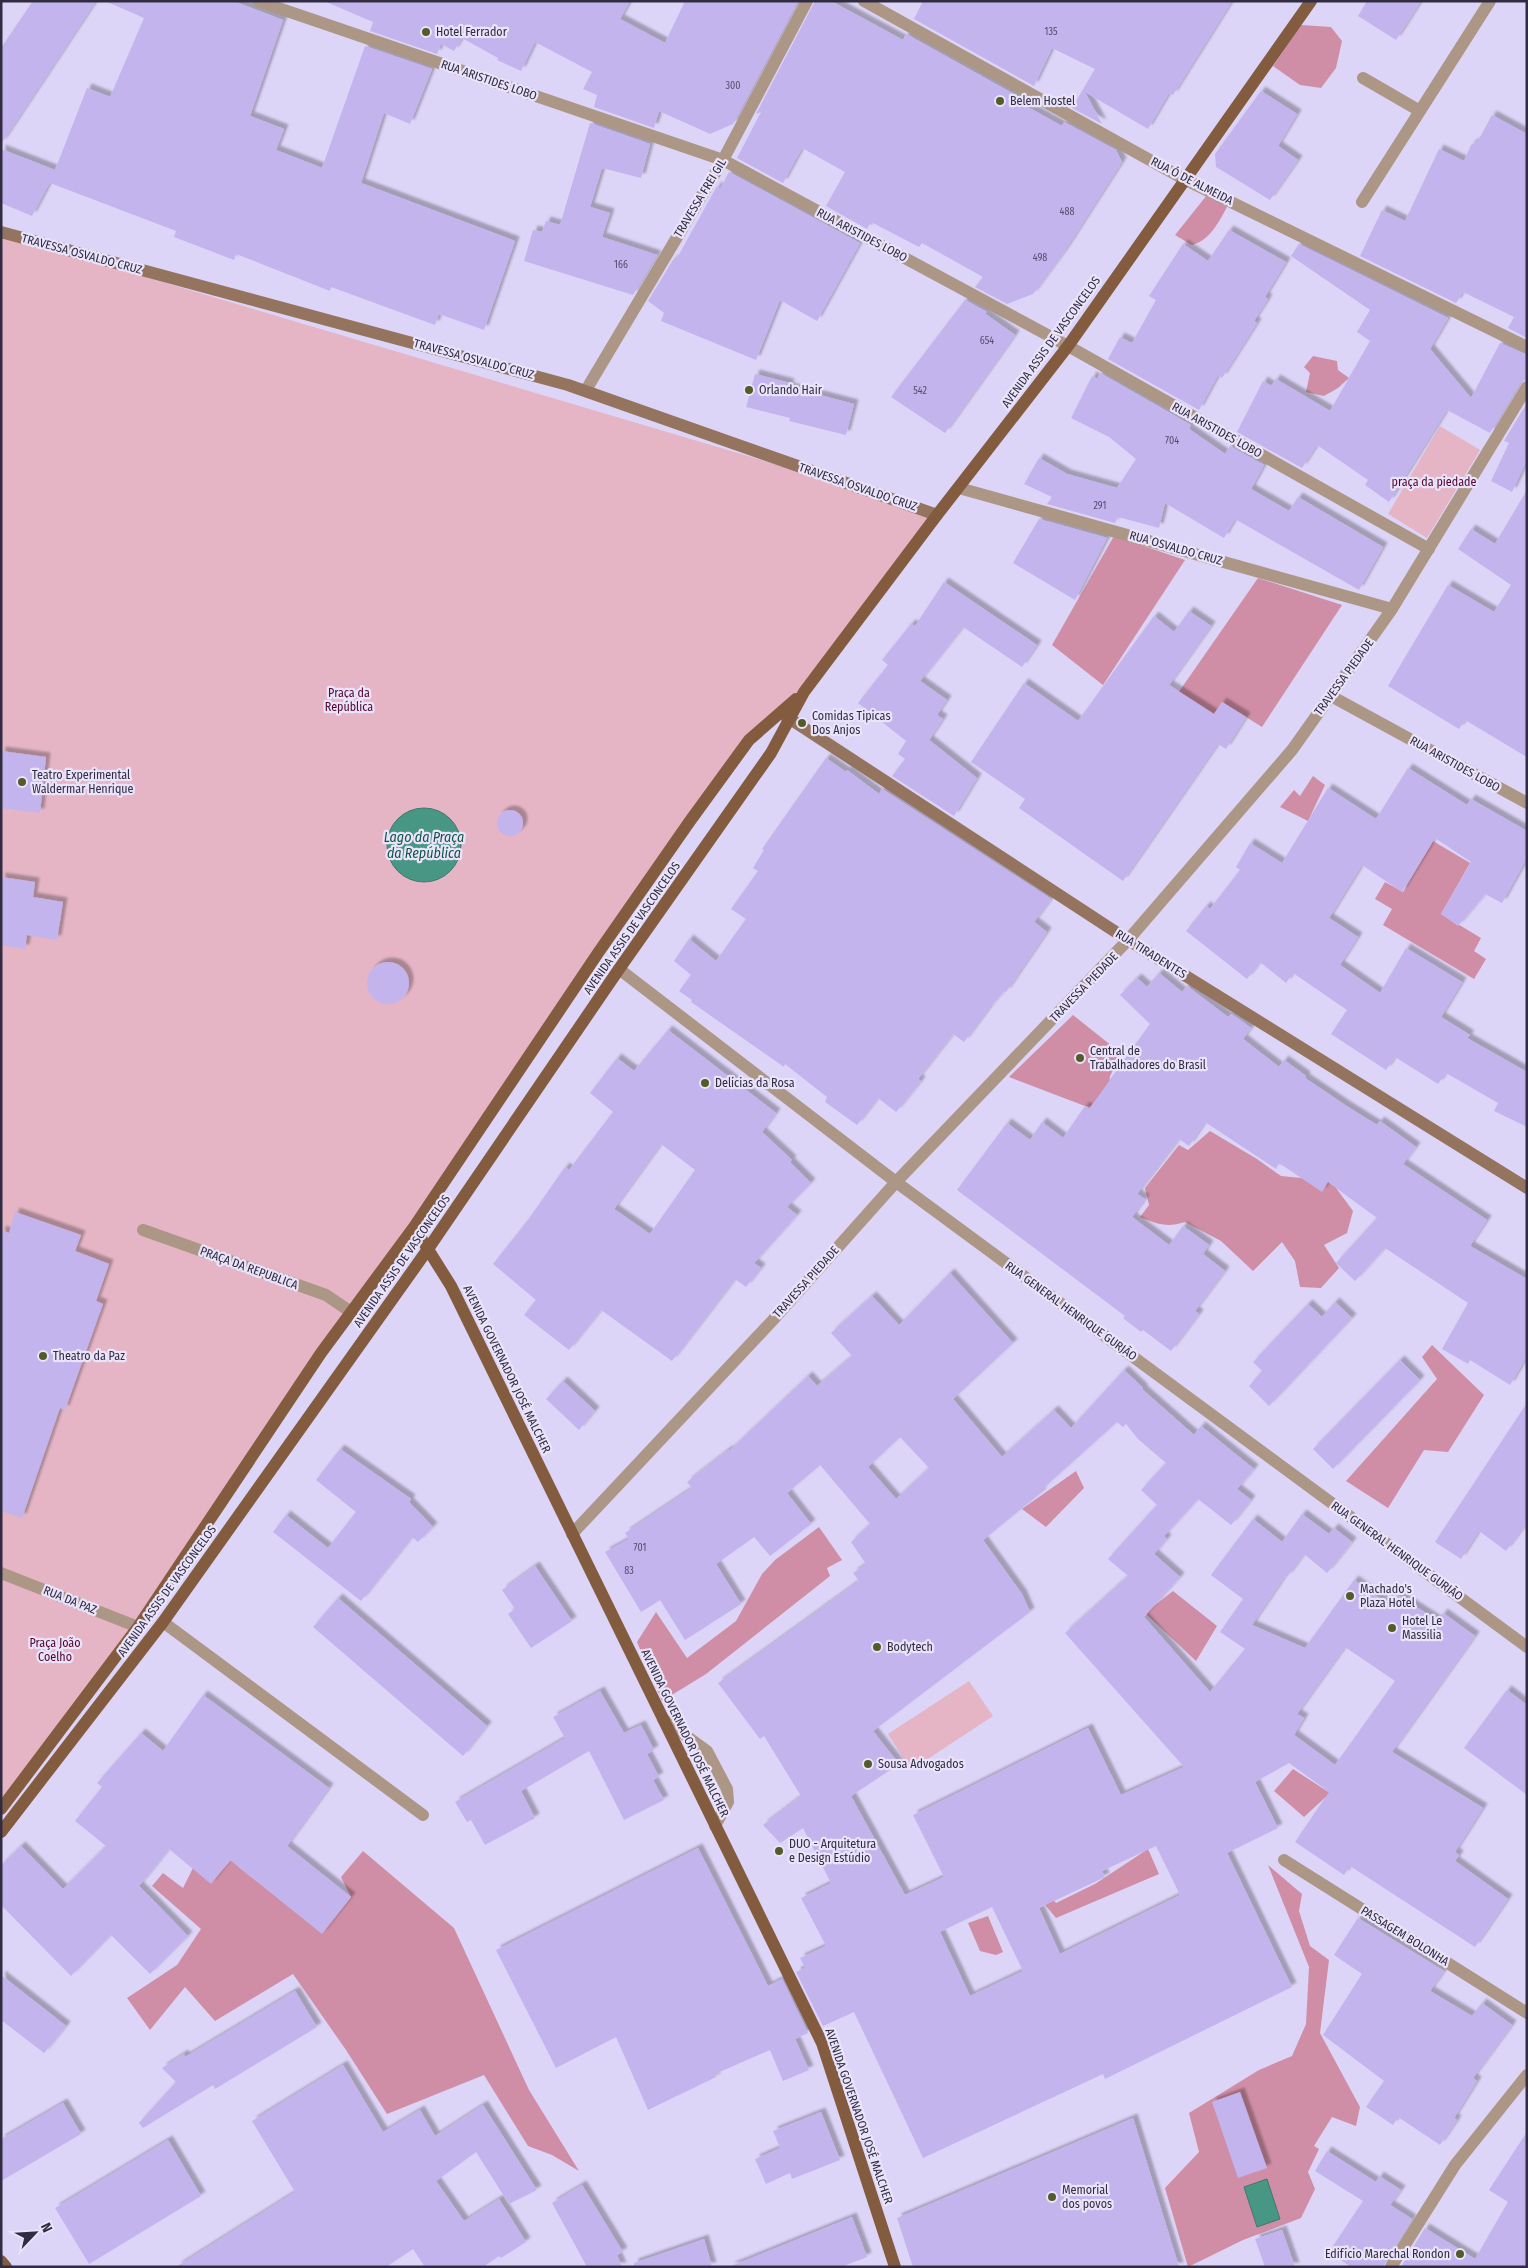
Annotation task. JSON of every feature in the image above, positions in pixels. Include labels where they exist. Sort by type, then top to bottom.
[{"type":"main road","name":"AVENIDA ASSIS DE VASCONCELOS","points":[[1,1809],[138,1627],[351,1312],[414,1227],[602,946],[690,821],[749,740],[785,715],[804,692],[937,515],[1068,346],[1311,1]]},
{"type":"main road","name":"TRAVESSA OSVALDO CRUZ","points":[[1,232],[586,390],[937,515]]},
{"type":"main road","name":"AVENIDA ASSIS DE VASCONCELOS","points":[[1,1832],[163,1622],[428,1249],[619,969],[772,752],[785,715]]},
{"type":"main road","name":"RUA TIRADENTES","points":[[785,715],[1128,940],[1527,1188]]},
{"type":"main road","name":"AVENIDA GOVERNADOR JOSÉ MALCHER","points":[[414,1227],[451,1286],[822,2043],[895,2267]]},
{"type":"main road","points":[[1,2261],[6,2267]]},
{"type":"street","name":"RUA ARISTIDES LOBO","points":[[258,1],[723,160],[1068,346],[1429,550]]},
{"type":"street","name":"TRAVESSA FREI GIL","points":[[586,390],[723,160],[806,1]]},
{"type":"street","name":"RUA Ó DE ALMEIDA","points":[[864,1],[1184,179],[1527,347]]},
{"type":"street","points":[[1362,202],[1490,1]]},
{"type":"street","points":[[1363,78],[1420,111]]},
{"type":"street","name":"TRAVESSA PIEDADE","points":[[572,1534],[772,1321],[896,1182],[1128,940],[1292,750],[1392,609],[1527,387]]},
{"type":"street","name":"RUA OSVALDO CRUZ","points":[[959,488],[1392,609]]},
{"type":"street","name":"RUA ARISTIDES LOBO","points":[[1330,696],[1527,803]]},
{"type":"street","name":"RUA GENERAL HENRIQUE GURJÃO","points":[[619,969],[896,1182],[1527,1647]]},
{"type":"street","name":"PRAÇA DA REPUBLICA","points":[[144,1230],[326,1295],[351,1312]]},
{"type":"street","name":"RUA DA PAZ","points":[[1,1573],[138,1627]]},
{"type":"street","points":[[163,1622],[423,1815]]},
{"type":"street","points":[[663,1719],[708,1751],[727,1789],[728,1802],[715,1826]]},
{"type":"street","name":"PASSAGEM BOLONHA","points":[[1284,1860],[1527,2012]]},
{"type":"street","points":[[1391,2267],[1455,2165],[1527,2075]]},
{"type":"green space","name":"Praça da República","points":[[1,234],[879,495],[937,515],[804,692],[749,740],[230,1488],[1,1809]]},
{"type":"green space","name":"praça da piedade","points":[[1440,426],[1480,450],[1427,538],[1388,514]]},
{"type":"green space","points":[[969,1681],[993,1716],[911,1770],[888,1734]]},
{"type":"shaded area","points":[[1301,25],[1331,27],[1342,41],[1336,68],[1321,88],[1300,85],[1273,66]]},
{"type":"shaded area","points":[[1207,195],[1227,207],[1217,225],[1208,235],[1192,245],[1175,235]]},
{"type":"shaded area","points":[[1313,356],[1337,361],[1338,370],[1349,378],[1338,388],[1324,396],[1306,392],[1310,373],[1304,367]]},
{"type":"shaded area","points":[[1114,536],[1185,560],[1103,685],[1052,645]]},
{"type":"shaded area","points":[[1258,578],[1342,605],[1262,727],[1222,702],[1214,715],[1176,696]]},
{"type":"shaded area","points":[[1313,776],[1325,785],[1308,821],[1280,807],[1294,790],[1300,796]]},
{"type":"shaded area","points":[[1433,841],[1470,863],[1441,914],[1481,938],[1474,951],[1486,959],[1474,979],[1383,925],[1392,909],[1375,899],[1385,882],[1403,892]]},
{"type":"shaded area","points":[[1073,1015],[1122,1054],[1110,1076],[1109,1084],[1093,1107],[1085,1106],[1009,1077]]},
{"type":"shaded area","points":[[1210,1131],[1257,1159],[1281,1176],[1331,1181],[1353,1211],[1347,1233],[1324,1245],[1339,1268],[1321,1288],[1300,1287],[1295,1261],[1282,1242],[1253,1271],[1221,1241],[1185,1222],[1173,1225],[1162,1224],[1140,1217],[1149,1205],[1145,1188],[1179,1145],[1188,1150]]},
{"type":"shaded area","points":[[1432,1345],[1484,1395],[1448,1452],[1424,1450],[1388,1508],[1346,1481],[1437,1379],[1422,1357]]},
{"type":"shaded area","points":[[1076,1471],[1084,1488],[1046,1527],[1022,1509]]},
{"type":"shaded area","points":[[819,1527],[842,1560],[827,1568],[830,1576],[706,1674],[662,1701],[637,1642],[656,1612],[687,1658],[736,1621],[762,1574],[775,1560]]},
{"type":"shaded area","points":[[1173,1591],[1217,1626],[1196,1661],[1145,1613]]},
{"type":"shaded area","points":[[1293,1769],[1330,1793],[1304,1817],[1274,1791]]},
{"type":"shaded area","points":[[1148,1849],[1159,1874],[1056,1918],[1036,1894],[1044,1888],[1056,1903],[1095,1884]]},
{"type":"shaded area","points":[[363,1851],[454,1928],[529,2090],[579,2171],[552,2155],[528,2146],[484,2075],[387,2114],[346,2050],[293,1974],[215,2021],[185,1987],[150,2030],[127,1998],[177,1965],[201,1929],[152,1886],[163,1873],[183,1888],[193,1868],[211,1883],[232,1859],[240,1868],[322,1933],[351,1897],[341,1877]]},
{"type":"shaded area","points":[[1268,1865],[1302,1894],[1299,1911],[1310,1946],[1329,1960],[1320,2033],[1360,2107],[1356,2126],[1332,2117],[1314,2146],[1319,2149],[1308,2172],[1315,2189],[1301,2218],[1243,2240],[1188,2267],[1165,2188],[1199,2152],[1189,2113],[1259,2070],[1292,2056],[1306,2024],[1309,1967]]},
{"type":"shaded area","points":[[988,1916],[1003,1952],[996,1955],[980,1951],[968,1923]]},
{"type":"water","name":"Lago da Praça da República","points":[[417,808],[431,808],[445,814],[455,824],[461,838],[461,852],[455,866],[445,876],[431,882],[417,882],[403,876],[393,866],[387,852],[387,838],[393,824],[403,814]]},
{"type":"water","points":[[1267,2179],[1280,2219],[1257,2227],[1244,2187]]},
{"type":"building","points":[[33,1],[96,1],[1,144],[1,48]]},
{"type":"building","points":[[105,1],[233,1],[283,20],[250,116],[284,129],[276,150],[322,168],[365,46],[432,69],[410,124],[384,113],[361,183],[515,241],[484,330],[439,314],[435,325],[331,287],[330,291],[236,254],[234,260],[174,237],[176,231],[50,183],[51,180],[32,216],[1,203],[1,149],[55,170],[87,88],[110,97],[144,18]]},
{"type":"building","points":[[324,1],[630,1],[620,19],[665,43],[685,1],[798,1],[733,124],[710,134],[659,111],[654,128],[594,107],[597,95],[583,89],[592,72],[535,42],[521,71],[497,60],[498,58],[462,38],[454,51],[441,44],[437,54],[370,31],[373,22]]},
{"type":"building","points":[[815,1],[831,1],[903,40],[906,34],[1026,101],[1024,105],[1062,126],[1064,122],[1116,150],[1122,162],[1064,252],[1033,294],[1007,304],[975,287],[983,277],[922,243],[919,247],[871,222],[867,229],[826,206],[845,172],[802,148],[783,183],[737,158],[761,112],[756,114]]},
{"type":"building","points":[[923,1],[1232,1],[1173,95],[1169,93],[1148,129],[1085,92],[1102,124],[1072,108],[1095,69],[1052,48],[1034,86],[914,19]]},
{"type":"building","points":[[1367,1],[1421,1],[1396,40],[1358,16]]},
{"type":"building","points":[[1261,91],[1297,114],[1278,146],[1298,160],[1270,200],[1216,167],[1215,154]]},
{"type":"building","points":[[1492,115],[1527,134],[1527,338],[1508,328],[1514,317],[1463,292],[1456,303],[1360,256],[1382,210],[1405,221],[1439,149],[1464,161],[1471,145],[1478,141]]},
{"type":"building","points":[[590,123],[650,144],[641,178],[602,168],[590,207],[610,213],[602,237],[657,255],[633,295],[524,261],[533,230],[542,232],[546,221],[560,225]]},
{"type":"building","points":[[729,172],[860,243],[817,321],[780,300],[756,360],[661,321],[664,313],[648,301],[673,260],[676,260],[717,186],[720,189]]},
{"type":"building","points":[[1229,230],[1286,262],[1265,297],[1268,299],[1254,321],[1257,323],[1222,378],[1218,375],[1199,410],[1108,359],[1120,337],[1132,343],[1156,300],[1149,296],[1183,244],[1208,261]]},
{"type":"building","points":[[1299,244],[1448,318],[1430,349],[1471,398],[1500,343],[1527,355],[1527,379],[1520,383],[1490,433],[1447,410],[1389,502],[1365,485],[1368,480],[1317,445],[1302,468],[1237,432],[1263,381],[1271,386],[1276,379],[1330,411],[1370,341],[1357,332],[1370,310],[1291,256]]},
{"type":"building","points":[[965,300],[987,312],[984,313],[1015,335],[945,433],[891,397]]},
{"type":"building","points":[[1100,373],[1191,425],[1189,429],[1225,454],[1230,446],[1264,465],[1251,489],[1289,511],[1298,497],[1383,547],[1359,590],[1235,519],[1224,538],[1165,503],[1159,528],[1118,517],[1115,523],[1047,504],[1052,497],[1024,484],[1039,458],[1067,474],[1117,488],[1136,459],[1109,437],[1071,418],[1092,376],[1097,379]]},
{"type":"building","points":[[755,374],[790,383],[789,387],[854,404],[846,435],[789,421],[790,418],[746,407]]},
{"type":"building","points":[[1527,403],[1527,460],[1512,492],[1491,481],[1509,443],[1504,441]]},
{"type":"building","points":[[1527,490],[1527,757],[1465,720],[1459,729],[1388,686],[1448,585],[1494,612],[1511,585],[1458,549],[1471,529],[1495,544]]},
{"type":"building","points":[[1039,519],[1107,538],[1075,600],[1013,563]]},
{"type":"building","points":[[944,582],[1037,645],[1022,667],[963,627],[920,681],[947,700],[937,715],[943,719],[929,740],[977,778],[954,816],[892,776],[905,759],[898,754],[906,741],[858,703],[888,665],[882,660],[911,624],[915,626]]},
{"type":"building","points":[[1189,611],[1211,626],[1169,685],[1214,714],[1222,702],[1246,717],[1226,749],[1218,744],[1123,881],[1019,808],[1025,799],[971,762],[1024,683],[1078,721],[1154,616],[1174,632]]},
{"type":"building","name":"Teatro Experimental Waldermar Henrique","points":[[1,751],[46,757],[40,813],[1,808]]},
{"type":"building","points":[[826,758],[846,772],[847,770],[879,794],[882,789],[1051,899],[1034,922],[1047,932],[1006,992],[1004,991],[990,1007],[964,1042],[953,1034],[918,1079],[921,1081],[896,1112],[878,1098],[857,1125],[825,1102],[827,1097],[785,1064],[784,1067],[691,1002],[692,1000],[679,991],[691,975],[674,961],[689,939],[716,961],[746,919],[731,909],[758,871],[753,868],[764,850],[762,849]]},
{"type":"building","points":[[1408,768],[1467,805],[1471,799],[1527,831],[1527,858],[1502,903],[1485,894],[1458,926],[1441,914],[1471,862],[1435,838],[1402,892],[1362,865],[1329,918],[1358,937],[1340,965],[1380,993],[1406,948],[1462,982],[1441,1017],[1470,1035],[1467,1038],[1527,1072],[1527,1127],[1494,1111],[1498,1103],[1446,1073],[1438,1084],[1395,1057],[1386,1070],[1331,1034],[1347,1010],[1293,973],[1286,983],[1260,962],[1247,979],[1186,931],[1206,906],[1210,909],[1240,870],[1236,867],[1250,843],[1282,863],[1328,788],[1376,819]]},
{"type":"building","points":[[510,810],[519,814],[523,823],[519,832],[510,836],[501,832],[497,823],[501,814]]},
{"type":"building","points":[[1,877],[35,882],[33,897],[63,902],[57,940],[27,935],[25,949],[1,945]]},
{"type":"building","points":[[388,962],[403,968],[409,983],[403,998],[388,1004],[373,998],[367,983],[373,968]]},
{"type":"building","points":[[1159,973],[1182,992],[1187,986],[1228,1017],[1231,1014],[1251,1028],[1243,1039],[1279,1067],[1284,1060],[1306,1076],[1305,1078],[1348,1107],[1377,1125],[1380,1121],[1416,1147],[1403,1164],[1487,1220],[1470,1246],[1527,1279],[1527,1356],[1510,1385],[1470,1360],[1468,1364],[1442,1349],[1468,1303],[1385,1248],[1355,1281],[1336,1263],[1377,1218],[1328,1182],[1322,1192],[1279,1163],[1276,1169],[1205,1122],[1189,1146],[1179,1139],[1137,1194],[1145,1199],[1132,1217],[1169,1245],[1183,1226],[1209,1245],[1203,1254],[1225,1271],[1195,1311],[1199,1314],[1171,1351],[1143,1330],[1141,1332],[1123,1318],[1125,1316],[957,1190],[1007,1123],[1030,1140],[1042,1122],[1063,1138],[1085,1106],[1089,1109],[1150,1024],[1120,995],[1137,978],[1147,987]]},
{"type":"building","points":[[668,1030],[776,1113],[762,1132],[792,1160],[790,1162],[811,1183],[787,1207],[797,1215],[754,1263],[761,1268],[746,1287],[735,1279],[672,1361],[601,1310],[569,1350],[524,1315],[536,1300],[493,1264],[528,1220],[565,1167],[569,1170],[613,1112],[590,1093],[617,1058],[634,1071]],"holes":[[[661,1144],[695,1170],[650,1234],[614,1209]]]},
{"type":"building","name":"Theatro da Paz","points":[[15,1212],[81,1235],[75,1251],[109,1264],[96,1301],[103,1304],[65,1410],[60,1408],[22,1518],[1,1511],[1,1230],[9,1233]]},
{"type":"building","points":[[950,1273],[1013,1343],[953,1399],[1002,1457],[1054,1410],[1071,1428],[1124,1370],[1143,1390],[1194,1435],[1201,1426],[1254,1469],[1237,1489],[1251,1500],[1231,1525],[1198,1499],[1164,1536],[1167,1539],[1154,1554],[1180,1577],[1144,1617],[1210,1692],[1245,1649],[1220,1632],[1243,1599],[1211,1575],[1253,1519],[1282,1542],[1302,1514],[1329,1534],[1334,1528],[1352,1542],[1327,1573],[1304,1554],[1287,1577],[1285,1576],[1252,1625],[1305,1648],[1354,1580],[1386,1603],[1393,1592],[1438,1621],[1443,1613],[1475,1636],[1392,1752],[1483,1808],[1455,1852],[1459,1855],[1455,1861],[1508,1899],[1475,1947],[1350,1866],[1344,1875],[1295,1842],[1329,1792],[1289,1763],[1255,1782],[1278,1828],[1227,1853],[1292,1987],[1105,2079],[1103,2074],[923,2158],[854,2012],[823,2026],[796,1972],[805,1968],[800,1958],[826,1946],[801,1898],[831,1883],[803,1828],[780,1843],[763,1825],[801,1796],[764,1736],[760,1739],[718,1683],[859,1581],[853,1573],[866,1564],[851,1542],[870,1524],[820,1465],[787,1493],[811,1524],[770,1556],[754,1537],[716,1564],[741,1604],[685,1640],[660,1600],[641,1612],[605,1552],[629,1539],[625,1533],[692,1488],[687,1482],[729,1451],[808,1376],[817,1386],[852,1356],[831,1333],[872,1296],[899,1325]],"holes":[[[1117,1422],[1123,1427],[1126,1424],[1138,1439],[1166,1463],[1141,1490],[1157,1505],[1108,1559],[1128,1576],[1065,1633],[1184,1767],[1121,1795],[1088,1728],[913,1815],[944,1877],[905,1895],[851,1796],[899,1764],[873,1731],[1030,1612],[1022,1594],[983,1540],[1042,1492],[1040,1491]],[[900,1437],[929,1468],[896,1499],[868,1467]],[[1345,1647],[1395,1681],[1335,1765],[1294,1735],[1304,1718],[1297,1714]],[[1156,1846],[1180,1895],[1060,1954],[1039,1908],[1105,1877],[1102,1871]],[[992,1907],[1023,1971],[970,1996],[940,1932]]]},
{"type":"building","points":[[1335,1302],[1352,1318],[1269,1406],[1249,1386],[1262,1371],[1253,1362],[1308,1304],[1322,1317]]},
{"type":"building","points":[[1400,1360],[1420,1380],[1333,1469],[1313,1449]]},
{"type":"building","points":[[563,1381],[595,1411],[579,1430],[546,1399]]},
{"type":"building","points":[[1527,1403],[1527,1523],[1506,1551],[1479,1531],[1461,1559],[1435,1542]]},
{"type":"building","points":[[340,1449],[411,1499],[409,1502],[433,1527],[418,1542],[412,1537],[361,1601],[273,1532],[286,1515],[328,1548],[356,1512],[316,1480]]},
{"type":"building","points":[[535,1566],[572,1621],[531,1648],[508,1614],[515,1609],[502,1590]]},
{"type":"building","points":[[338,1598],[487,1726],[463,1756],[313,1627]]},
{"type":"building","points":[[1507,1690],[1527,1705],[1527,1795],[1464,1748]]},
{"type":"building","points":[[600,1691],[624,1733],[641,1725],[654,1750],[647,1754],[659,1777],[653,1780],[664,1800],[624,1820],[589,1751],[521,1791],[535,1818],[485,1845],[471,1820],[467,1822],[455,1802],[565,1738],[553,1717]]},
{"type":"building","points":[[203,1695],[329,1788],[287,1846],[351,1897],[322,1934],[230,1860],[211,1884],[169,1849],[139,1886],[188,1936],[150,1974],[111,1935],[71,1976],[1,1905],[1,1865],[21,1846],[63,1889],[106,1846],[75,1821],[102,1787],[97,1783],[141,1733],[163,1751]]},
{"type":"building","points":[[698,1848],[768,1986],[782,1979],[808,2033],[795,2039],[809,2070],[783,2081],[770,2050],[715,2074],[716,2077],[648,2110],[616,2037],[556,2068],[496,1950]]},
{"type":"building","points":[[1358,1918],[1444,1971],[1430,1991],[1472,2016],[1482,2003],[1512,2025],[1473,2078],[1477,2081],[1454,2118],[1457,2120],[1440,2145],[1398,2117],[1393,2125],[1366,2107],[1384,2081],[1323,2035],[1362,1974],[1334,1955]]},
{"type":"building","points":[[1,1975],[66,2026],[44,2053],[1,2020]]},
{"type":"building","points":[[295,1991],[317,2027],[215,2089],[213,2085],[143,2128],[139,2123],[176,2082],[162,2068],[184,2054],[185,2057]]},
{"type":"building","points":[[343,2065],[383,2132],[420,2110],[435,2136],[483,2105],[537,2190],[509,2204],[476,2152],[436,2181],[464,2221],[499,2199],[526,2242],[483,2267],[425,2267],[413,2249],[386,2267],[176,2267],[295,2192],[252,2121]]},
{"type":"building","points":[[1240,2092],[1267,2168],[1238,2178],[1212,2102]]},
{"type":"building","points":[[63,2103],[81,2134],[1,2181],[1,2139]]},
{"type":"building","points":[[821,2112],[840,2160],[792,2179],[790,2173],[766,2184],[755,2159],[780,2148],[773,2131]]},
{"type":"building","name":"Memorial dos povos","points":[[1133,2118],[1179,2267],[913,2267],[897,2218]]},
{"type":"building","points":[[1527,2132],[1527,2267],[1401,2267],[1425,2228],[1475,2259],[1508,2202],[1489,2190]]},
{"type":"building","points":[[168,2140],[201,2196],[89,2264],[55,2208]]},
{"type":"building","points":[[1327,2151],[1376,2182],[1379,2176],[1401,2190],[1390,2205],[1412,2219],[1383,2267],[1351,2267],[1329,2252],[1363,2201],[1315,2171]]},
{"type":"building","points":[[582,2185],[623,2252],[617,2255],[622,2267],[587,2267],[552,2203]]},
{"type":"building","points":[[852,2217],[867,2257],[841,2267],[729,2267]]},
{"type":"building","points":[[1282,2230],[1295,2267],[1265,2267],[1255,2239]]},
{"type":"building","points":[[704,2239],[712,2267],[634,2267],[634,2263]]},
{"type":"place","name":"Hotel Ferrador","points":[[426,32]]},
{"type":"place","name":"Belem Hostel","points":[[1000,101]]},
{"type":"place","name":"Orlando Hair","points":[[749,390]]},
{"type":"place","name":"Comidas Tipicas Dos Anjos","points":[[802,723]]},
{"type":"place","name":"Teatro Experimental Waldermar Henrique","points":[[22,782]]},
{"type":"place","name":"Central de Trabalhadores do Brasil","points":[[1080,1058]]},
{"type":"place","name":"Delicias da Rosa","points":[[705,1083]]},
{"type":"place","name":"Theatro da Paz","points":[[43,1356]]},
{"type":"place","name":"Machado's Plaza Hotel","points":[[1350,1596]]},
{"type":"place","name":"Hotel Le Massilia","points":[[1392,1628]]},
{"type":"place","name":"Bodytech","points":[[877,1647]]},
{"type":"place","name":"Sousa Advogados","points":[[868,1764]]},
{"type":"place","name":"DUO - Arquitetura e Design Estúdio","points":[[779,1851]]},
{"type":"place","name":"Memorial dos povos","points":[[1052,2197]]},
{"type":"place","name":"Edifício Marechal Rondon","points":[[1460,2254]]},
{"type":"park label","name":"Praça João Coelho","points":[[55,1650]]}]
